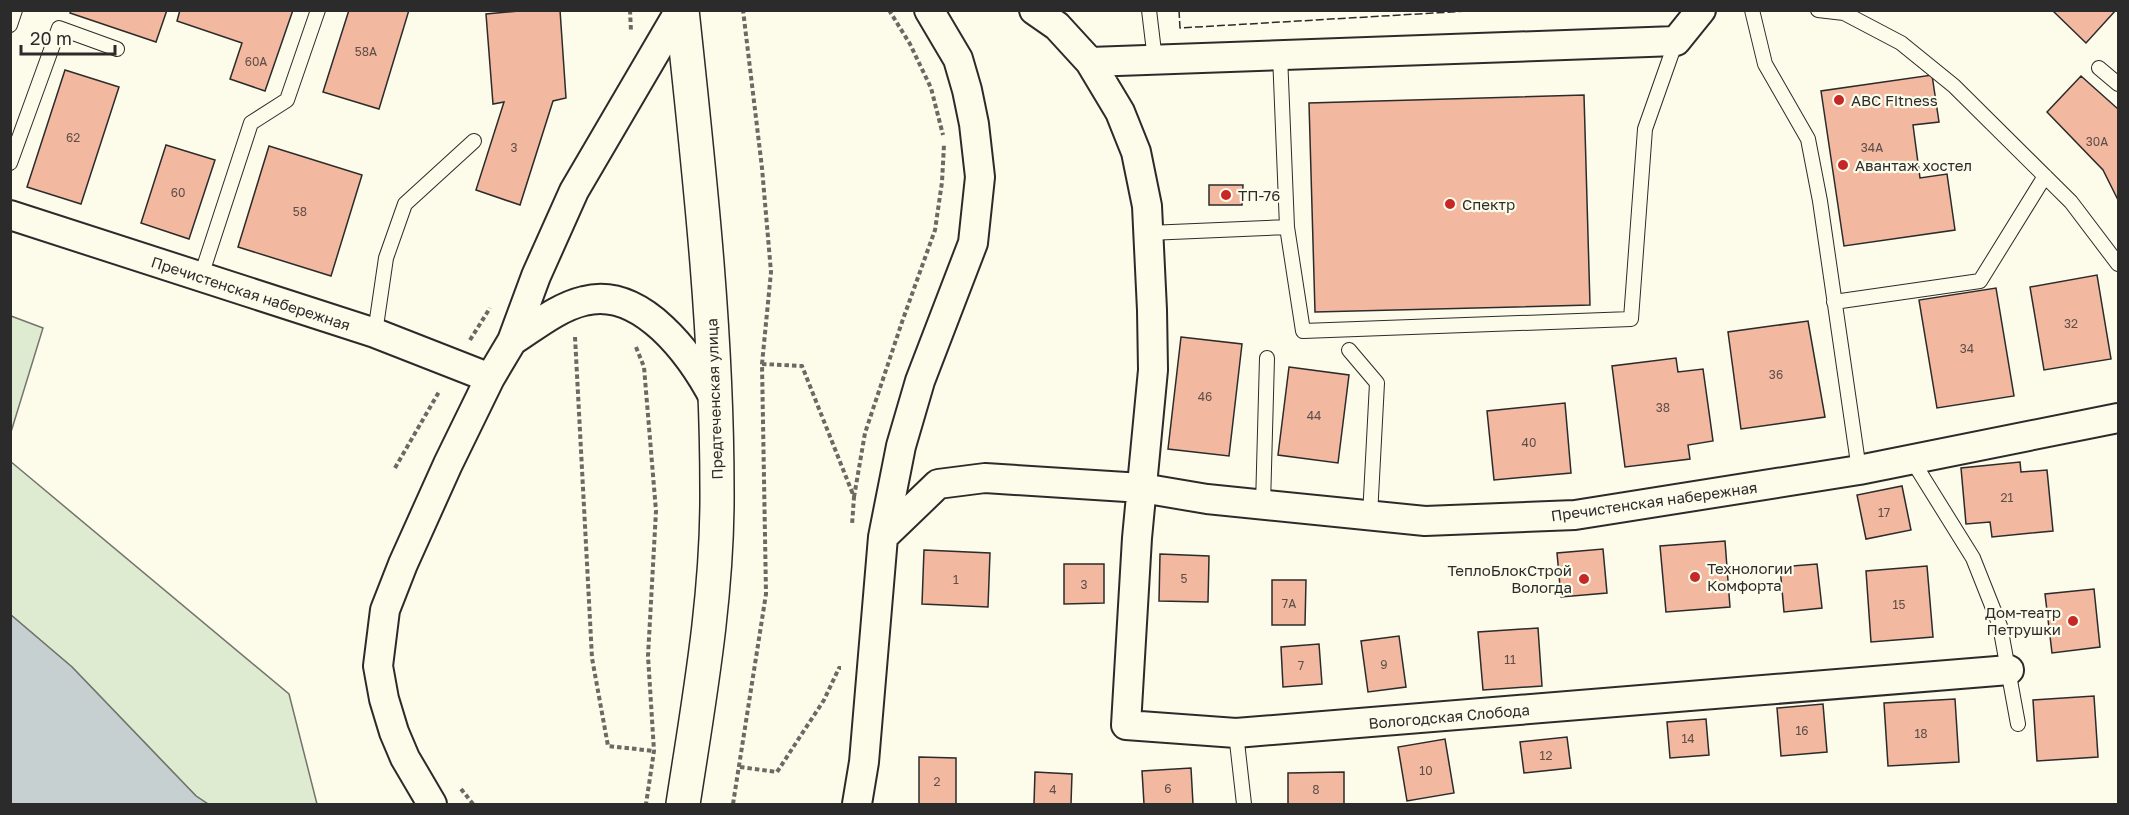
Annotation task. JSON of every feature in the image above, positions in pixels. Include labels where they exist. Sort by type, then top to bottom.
[{"type":"street","points":[[432,804],[405,758],[394,732],[378,666],[385,610],[448,464],[490,378],[512,341],[536,276],[574,191],[681,10]]},
{"type":"street","name":"Предтеченская улица","points":[[681,10],[709,285],[717,491],[713,582],[706,657],[685,796]]},
{"type":"street","points":[[857,804],[864,762],[883,537],[901,446],[920,381],[973,243],[980,177],[974,124],[958,59],[929,10]]},
{"type":"street","points":[[1034,10],[1056,26],[1090,62],[1120,112],[1136,152],[1146,206],[1152,310],[1153,370],[1142,488]]},
{"type":"street","points":[[1090,62],[1676,41],[1701,10]]},
{"type":"street","name":"Пречистенская набережная","points":[[10,214],[375,333],[490,378]]},
{"type":"street","points":[[512,341],[573,304],[600,299],[619,303],[641,310],[674,340],[704,379],[715,400]]},
{"type":"street","name":"Пречистенская набережная","points":[[883,537],[938,484],[986,478],[1142,488],[1207,499],[1425,521],[1575,515],[1859,470],[2118,418]]},
{"type":"street","name":"Вологодская Слобода","points":[[1142,488],[1126,725],[1236,733],[2009,670]]},
{"type":"lane","points":[[10,25],[15,10]]},
{"type":"lane","points":[[201,276],[251,123],[287,100],[318,10]]},
{"type":"lane","points":[[1149,10],[1155,60]]},
{"type":"lane","points":[[1752,10],[1765,64],[1808,139],[1820,201],[1859,470]]},
{"type":"lane","points":[[1818,10],[1844,13],[1901,43],[1954,86],[2072,202],[2118,264]]},
{"type":"lane","points":[[10,164],[59,28],[117,49]]},
{"type":"lane","points":[[1280,55],[1287,227],[1303,331],[1631,319],[1645,129],[1676,41]]},
{"type":"lane","points":[[2099,68],[2118,84]]},
{"type":"lane","points":[[375,333],[386,258],[405,204],[474,141]]},
{"type":"lane","points":[[1834,302],[1980,281],[2046,176]]},
{"type":"lane","points":[[1148,233],[1287,227]]},
{"type":"lane","points":[[1349,350],[1377,383],[1370,516]]},
{"type":"lane","points":[[1263,505],[1267,358]]},
{"type":"lane","points":[[1912,460],[1973,558],[2000,626],[2018,724]]},
{"type":"lane","points":[[1236,733],[1244,804]]},
{"type":"path","points":[[734,804],[766,594],[762,364],[771,272],[762,168],[742,10]]},
{"type":"path","points":[[851,531],[854,497],[865,433],[935,230],[942,182],[944,140],[931,88],[910,44],[890,10]]},
{"type":"path","points":[[633,338],[645,367],[656,511],[648,657],[654,751],[645,804]]},
{"type":"path","points":[[762,364],[802,366],[854,497]]},
{"type":"path","points":[[839,679],[840,657]]},
{"type":"path","points":[[591,658],[608,746],[654,751]]},
{"type":"path","points":[[740,767],[777,772],[824,700]]},
{"type":"path","points":[[455,783],[473,804]]},
{"type":"green space","points":[[10,316],[43,328],[11,432]]},
{"type":"green space","points":[[10,461],[289,694],[317,804],[208,804],[196,796],[72,667],[11,615]]},
{"type":"shaded area","points":[[11,615],[72,667],[196,796],[208,804],[11,804]]},
{"type":"building","points":[[71,10],[167,10],[156,42],[70,13]]},
{"type":"building","points":[[180,10],[293,10],[265,91],[230,79],[242,43],[177,21]]},
{"type":"building","points":[[349,10],[409,10],[379,109],[323,92]]},
{"type":"building","points":[[560,10],[566,98],[553,101],[520,205],[476,190],[504,102],[493,104],[486,14]]},
{"type":"building","points":[[2052,10],[2116,10],[2086,43]]},
{"type":"building","points":[[65,70],[119,87],[81,204],[27,187]]},
{"type":"building","points":[[1932,75],[1939,122],[1913,125],[1920,178],[1947,174],[1955,230],[1844,246],[1821,91]]},
{"type":"building","points":[[2081,76],[2118,109],[2118,200],[2103,170],[2047,112]]},
{"type":"building","name":"Спектр","points":[[1584,95],[1590,305],[1315,312],[1309,103]]},
{"type":"building","points":[[166,145],[215,160],[189,239],[141,223]]},
{"type":"building","points":[[269,146],[362,175],[331,276],[238,247]]},
{"type":"building","name":"ТП-76","points":[[1209,185],[1243,185],[1242,205],[1209,205]]},
{"type":"building","points":[[2097,275],[2111,359],[2044,370],[2030,287]]},
{"type":"building","points":[[1996,288],[2014,396],[1937,408],[1919,300]]},
{"type":"building","points":[[1808,321],[1825,417],[1741,429],[1728,332]]},
{"type":"building","points":[[1181,337],[1242,344],[1229,456],[1168,449]]},
{"type":"building","points":[[1676,358],[1678,372],[1703,369],[1713,441],[1688,445],[1690,459],[1625,467],[1612,366]]},
{"type":"building","points":[[1289,367],[1349,375],[1338,463],[1278,455]]},
{"type":"building","points":[[1565,403],[1571,473],[1494,480],[1487,411]]},
{"type":"building","points":[[2020,462],[2021,472],[2047,470],[2053,531],[1992,537],[1990,522],[1966,524],[1961,468]]},
{"type":"building","points":[[1902,486],[1911,530],[1866,539],[1857,495]]},
{"type":"building","name":"Технологии Комфорта","points":[[1725,541],[1730,607],[1666,612],[1660,546]]},
{"type":"building","points":[[1603,549],[1607,593],[1561,597],[1557,553]]},
{"type":"building","points":[[924,550],[990,553],[988,607],[922,604]]},
{"type":"building","points":[[1160,554],[1209,556],[1208,602],[1159,601]]},
{"type":"building","points":[[1064,564],[1104,564],[1104,603],[1064,604]]},
{"type":"building","points":[[1817,564],[1822,608],[1784,612],[1780,567]]},
{"type":"building","points":[[1927,566],[1933,637],[1871,642],[1866,571]]},
{"type":"building","points":[[1272,580],[1306,580],[1305,625],[1272,625]]},
{"type":"building","name":"Дом-театр Петрушки","points":[[2094,589],[2100,647],[2052,653],[2045,594]]},
{"type":"building","points":[[1538,628],[1542,686],[1483,690],[1478,632]]},
{"type":"building","points":[[1399,636],[1406,687],[1368,692],[1361,641]]},
{"type":"building","points":[[1319,644],[1322,684],[1283,687],[1281,647]]},
{"type":"building","points":[[2094,696],[2098,757],[2037,761],[2033,700]]},
{"type":"building","points":[[1955,699],[1959,762],[1888,766],[1884,703]]},
{"type":"building","points":[[1823,704],[1827,752],[1781,756],[1777,708]]},
{"type":"building","points":[[1706,719],[1709,755],[1670,758],[1667,722]]},
{"type":"building","points":[[1567,737],[1571,768],[1524,773],[1520,742]]},
{"type":"building","points":[[1445,739],[1454,793],[1407,801],[1398,747]]},
{"type":"building","points":[[919,757],[956,758],[956,804],[919,804]]},
{"type":"building","points":[[1191,768],[1193,804],[1144,804],[1142,771]]},
{"type":"building","points":[[1035,772],[1072,774],[1071,804],[1034,804]]},
{"type":"building","points":[[1344,772],[1344,804],[1288,804],[1288,773]]},
{"type":"fence","points":[[1179,10],[1180,28],[1485,10]]},
{"type":"place","name":"ABC Fitness","points":[[1839,100]]},
{"type":"place","name":"Авантаж хостел","points":[[1843,165]]},
{"type":"place","name":"ТП-76","points":[[1226,195]]},
{"type":"place","name":"Спектр","points":[[1450,204]]},
{"type":"place","name":"Технологии Комфорта","points":[[1695,577]]},
{"type":"place","name":"ТеплоБлокСтрой Вологда","points":[[1584,579]]},
{"type":"place","name":"Дом-театр Петрушки","points":[[2073,621]]}]
